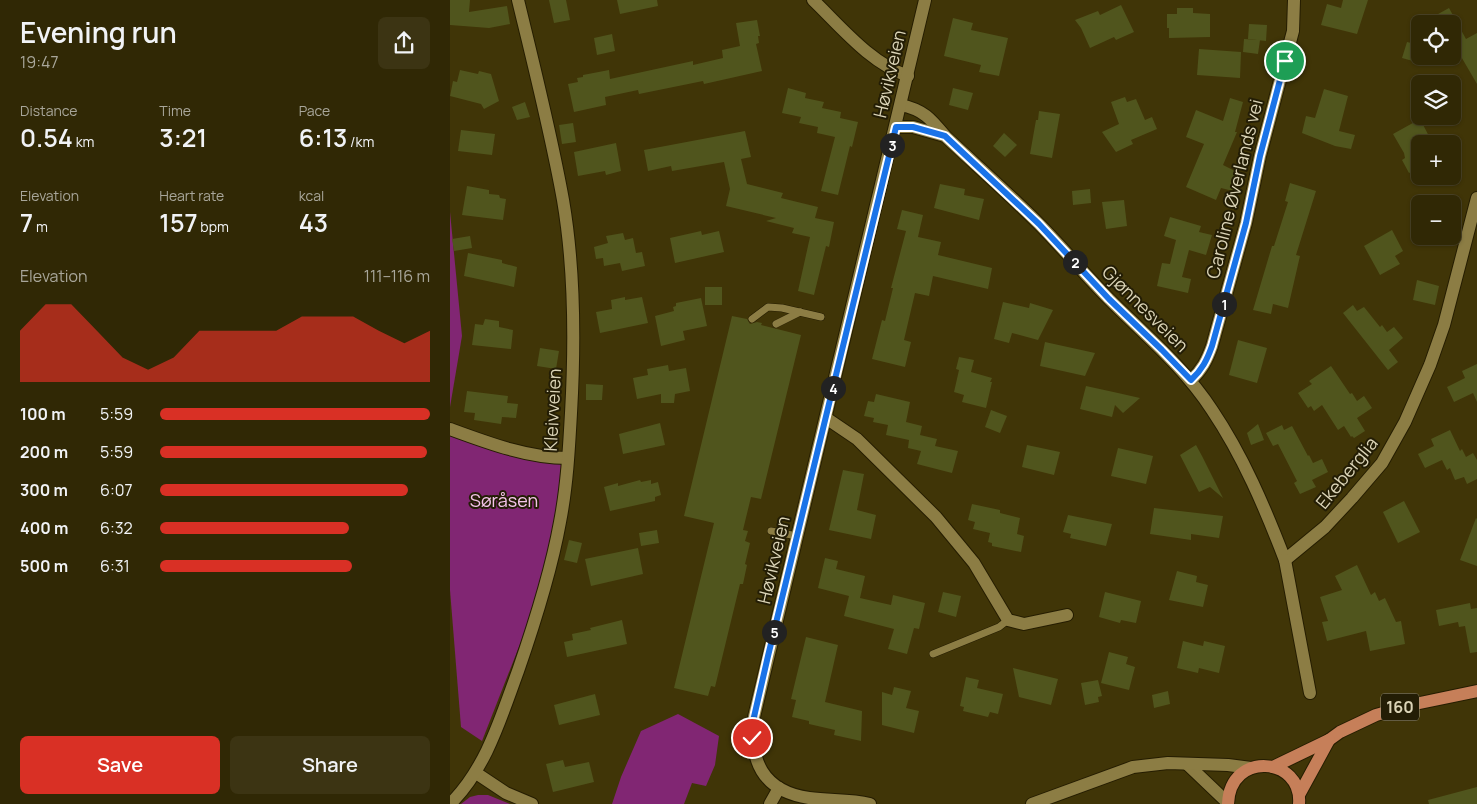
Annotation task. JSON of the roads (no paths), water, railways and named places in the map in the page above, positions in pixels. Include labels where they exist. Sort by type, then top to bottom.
[{"type":"main road","name":"160","points":[[1251,768],[1273,767],[1329,740],[1364,720],[1395,708],[1477,691]]},
{"type":"main road","points":[[1299,800],[1329,740]]},
{"type":"main road","points":[[1273,767],[1288,776],[1296,786],[1299,800]]},
{"type":"main road","points":[[1228,804],[1230,790],[1234,781],[1239,775],[1251,768]]},
{"type":"street","name":"Kleivveien","points":[[450,804],[476,773],[505,705],[528,642],[544,589],[560,522],[568,458],[573,346],[571,273],[563,201],[518,0]]},
{"type":"street","points":[[813,0],[866,51],[896,72],[908,76]]},
{"type":"street","name":"Høvikveien","points":[[870,804],[853,800],[794,800],[761,770],[755,757],[752,738],[754,717],[925,0]]},
{"type":"street","name":"Caroline Øverlands vei","points":[[1191,380],[1199,373],[1207,360],[1212,346],[1246,223],[1260,156],[1292,31],[1294,0]]},
{"type":"street","name":"Gjønnesveien","points":[[901,105],[917,108],[933,121],[945,136],[1039,224],[1109,299],[1191,380]]},
{"type":"street","name":"Gjønnesveien","points":[[896,127],[913,127],[945,136]]},
{"type":"street","name":"Ekeberglia","points":[[1285,560],[1325,527],[1352,498],[1382,463],[1405,422],[1430,365],[1444,325],[1477,198]]},
{"type":"street","points":[[1191,380],[1228,437],[1264,506],[1285,560],[1310,693]]},
{"type":"street","points":[[826,418],[857,439],[936,517],[974,563],[1008,620],[1024,624],[1066,615]]},
{"type":"street","points":[[450,429],[506,448],[568,458]]},
{"type":"street","points":[[1032,804],[1133,767],[1155,764],[1228,765],[1251,768]]},
{"type":"street","points":[[1188,765],[1228,804]]},
{"type":"street","points":[[476,773],[506,793],[532,804]]},
{"type":"street","points":[[770,804],[779,788]]},
{"type":"lane","points":[[752,319],[768,307],[821,316]]},
{"type":"lane","points":[[776,324],[800,312]]},
{"type":"lane","points":[[771,531],[797,536]]},
{"type":"lane","points":[[933,654],[999,627],[1008,620]]},
{"type":"park label","name":"Søråsen","points":[[504,501]]}]
